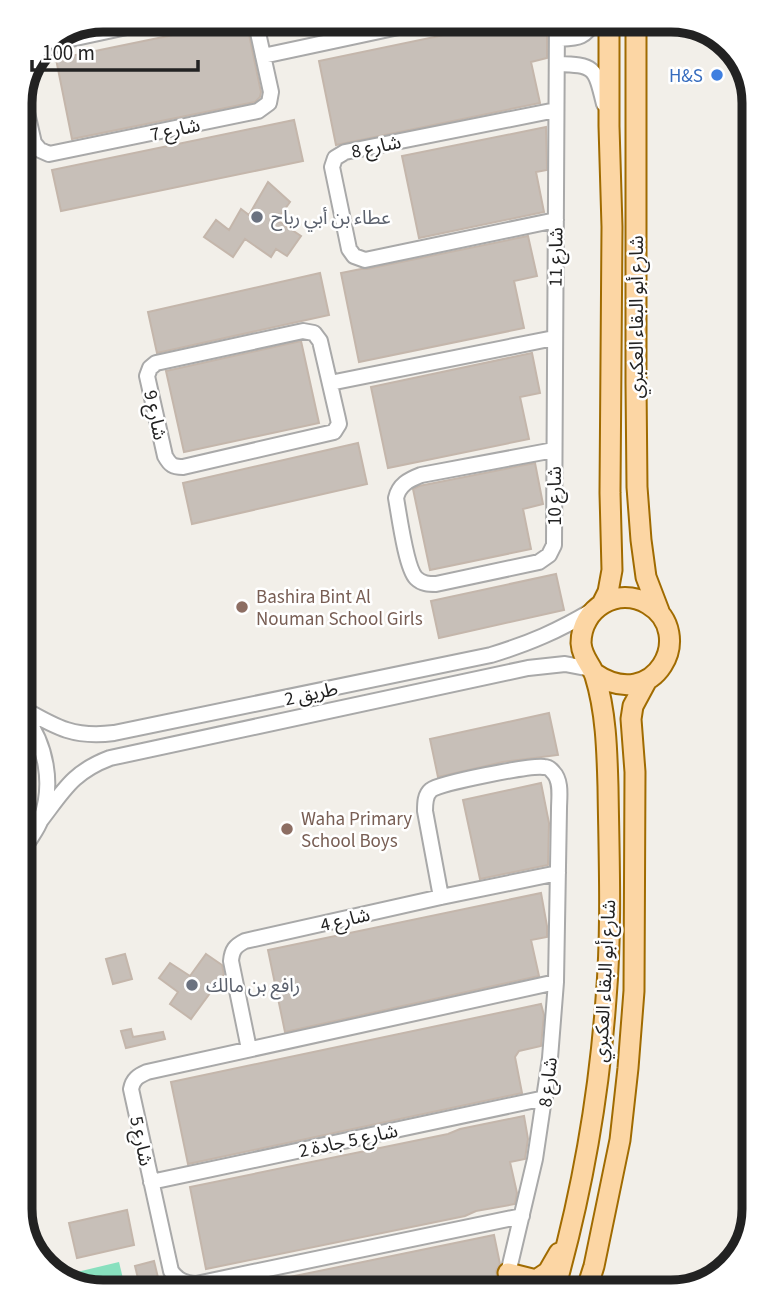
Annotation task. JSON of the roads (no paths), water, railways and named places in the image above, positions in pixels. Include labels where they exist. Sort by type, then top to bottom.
[{"type":"main road","name":"شارع أبو البقاء العكبري","points":[[598,607],[608,592],[612,570],[609,32]]},
{"type":"main road","name":"شارع أبو البقاء العكبري","points":[[636,32],[637,474],[646,577],[659,612]]},
{"type":"main road","points":[[612,227],[619,248],[619,351],[626,359],[636,352]]},
{"type":"main road","points":[[626,597],[650,604],[659,612],[666,622],[670,645],[661,667],[647,680],[633,685],[619,685],[606,681],[593,671],[584,658],[582,632],[586,620],[598,607],[613,599],[626,597]]},
{"type":"main road","name":"شارع أبو البقاء العكبري","points":[[557,1280],[591,1129],[606,997],[610,878],[608,768],[604,726],[593,671]]},
{"type":"main road","name":"شارع أبو البقاء العكبري","points":[[589,1280],[620,1140],[627,1076],[634,978],[635,772],[631,719],[633,706],[647,680]]},
{"type":"main road","points":[[606,997],[612,991],[619,990],[626,998],[622,1062],[627,1076]]},
{"type":"main road","points":[[536,1280],[553,1263],[570,1230]]},
{"type":"main road","points":[[506,1279],[529,1280]]},
{"type":"street","points":[[71,39],[104,32]]},
{"type":"street","name":"شارع 7","points":[[32,147],[44,153],[55,153],[258,111],[265,107],[271,98],[271,92],[258,32]]},
{"type":"street","points":[[263,56],[375,32]]},
{"type":"street","name":"شارع 11","points":[[554,450],[557,32]]},
{"type":"street","points":[[557,39],[576,38],[588,32]]},
{"type":"street","points":[[557,64],[584,65],[589,68],[600,86],[609,126]]},
{"type":"street","name":"شارع 8","points":[[556,110],[345,152],[335,158],[332,167],[349,249],[354,256],[365,260],[556,220]]},
{"type":"street","name":"شارع 9","points":[[303,331],[314,333],[320,341],[330,383],[339,424],[334,432],[177,467],[169,463],[164,456],[147,376],[156,363],[303,331]]},
{"type":"street","points":[[330,383],[554,338]]},
{"type":"street","name":"شارع 10","points":[[554,450],[554,545],[549,555],[540,562],[436,584],[425,583],[416,578],[410,566],[396,498],[398,489],[403,484],[421,475],[554,450]]},
{"type":"street","name":"طريق 2","points":[[32,713],[59,728],[87,735],[139,728],[491,655],[561,629],[598,607]]},
{"type":"street","name":"طريق 2","points":[[32,835],[73,779],[84,769],[110,758],[528,668],[565,664],[593,671]]},
{"type":"street","points":[[355,684],[365,690],[365,698],[359,705]]},
{"type":"street","name":"طريق 2","points":[[32,727],[45,762],[47,782],[41,820]]},
{"type":"street","points":[[139,728],[131,736],[131,741],[143,750]]},
{"type":"street","name":"شارع 8","points":[[441,897],[425,811],[429,792],[443,785],[518,768],[546,767],[553,771],[558,782],[559,809],[556,982],[552,1037],[535,1159],[506,1279]]},
{"type":"street","name":"شارع 4","points":[[249,1049],[231,961],[232,953],[245,941],[558,873]]},
{"type":"street","name":"شارع 5","points":[[179,1279],[171,1271],[131,1089],[136,1077],[147,1072],[556,982]]},
{"type":"street","name":"شارع 5 جادة 2","points":[[151,1182],[545,1098]]},
{"type":"street","name":"شارع 5","points":[[214,1279],[522,1216]]},
{"type":"place","name":"H&S","points":[[717,75]]},
{"type":"place","name":"عطاء بن أبي رباح","points":[[257,217]]},
{"type":"place","name":"Bashira Bint Al Nouman School Girls","points":[[242,607]]},
{"type":"place","name":"Waha Primary School Boys","points":[[287,829]]},
{"type":"place","name":"رافع بن مالك","points":[[192,985]]}]
